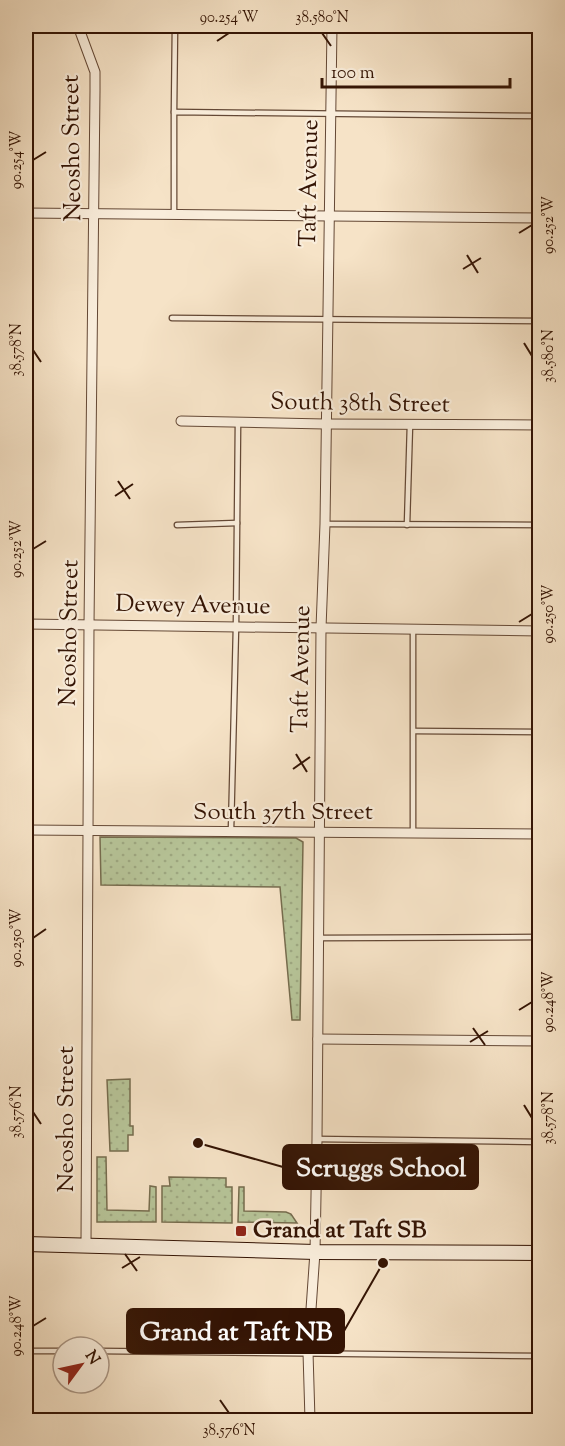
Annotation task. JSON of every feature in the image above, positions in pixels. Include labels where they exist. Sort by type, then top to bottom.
[{"type":"main road","points":[[26,1244],[315,1252],[540,1253]]},
{"type":"street","name":"Neosho Street","points":[[78,26],[95,72],[87,831],[86,1244]]},
{"type":"street","name":"Taft Avenue","points":[[310,1420],[308,1352],[315,1252],[321,628],[325,525],[332,26]]},
{"type":"street","points":[[26,213],[540,218]]},
{"type":"street","name":"South 38th Street","points":[[181,421],[540,425]]},
{"type":"street","name":"Dewey Avenue","points":[[26,624],[540,631]]},
{"type":"street","name":"South 37th Street","points":[[26,830],[540,834]]},
{"type":"street","points":[[318,1039],[540,1041]]},
{"type":"lane","points":[[174,215],[175,26]]},
{"type":"lane","points":[[174,112],[540,116]]},
{"type":"lane","points":[[172,318],[540,321]]},
{"type":"lane","points":[[231,831],[238,422]]},
{"type":"lane","points":[[407,525],[410,424]]},
{"type":"lane","points":[[177,525],[237,523]]},
{"type":"lane","points":[[325,525],[540,525]]},
{"type":"lane","points":[[413,631],[413,832]]},
{"type":"lane","points":[[414,731],[540,732]]},
{"type":"lane","points":[[318,938],[540,937]]},
{"type":"lane","points":[[317,1139],[540,1142]]},
{"type":"lane","points":[[26,1351],[51,1351]]},
{"type":"lane","points":[[111,1351],[540,1356]]},
{"type":"green space","points":[[100,837],[296,838],[303,842],[300,1020],[292,1020],[280,887],[101,885]]},
{"type":"green space","points":[[130,1079],[130,1126],[133,1126],[133,1135],[128,1135],[128,1151],[110,1151],[107,1080]]},
{"type":"green space","points":[[97,1157],[106,1157],[107,1210],[149,1211],[150,1186],[156,1187],[156,1222],[97,1222]]},
{"type":"green space","points":[[169,1177],[226,1178],[226,1187],[232,1187],[232,1223],[162,1222],[162,1186],[170,1186]]},
{"type":"green space","points":[[239,1187],[244,1187],[244,1211],[286,1212],[291,1214],[297,1223],[238,1222]]},
{"type":"place","name":"Scruggs School","points":[[198,1143]]},
{"type":"place","name":"Grand at Taft SB","points":[[241,1231]]},
{"type":"place","name":"Grand at Taft NB","points":[[383,1263]]}]
